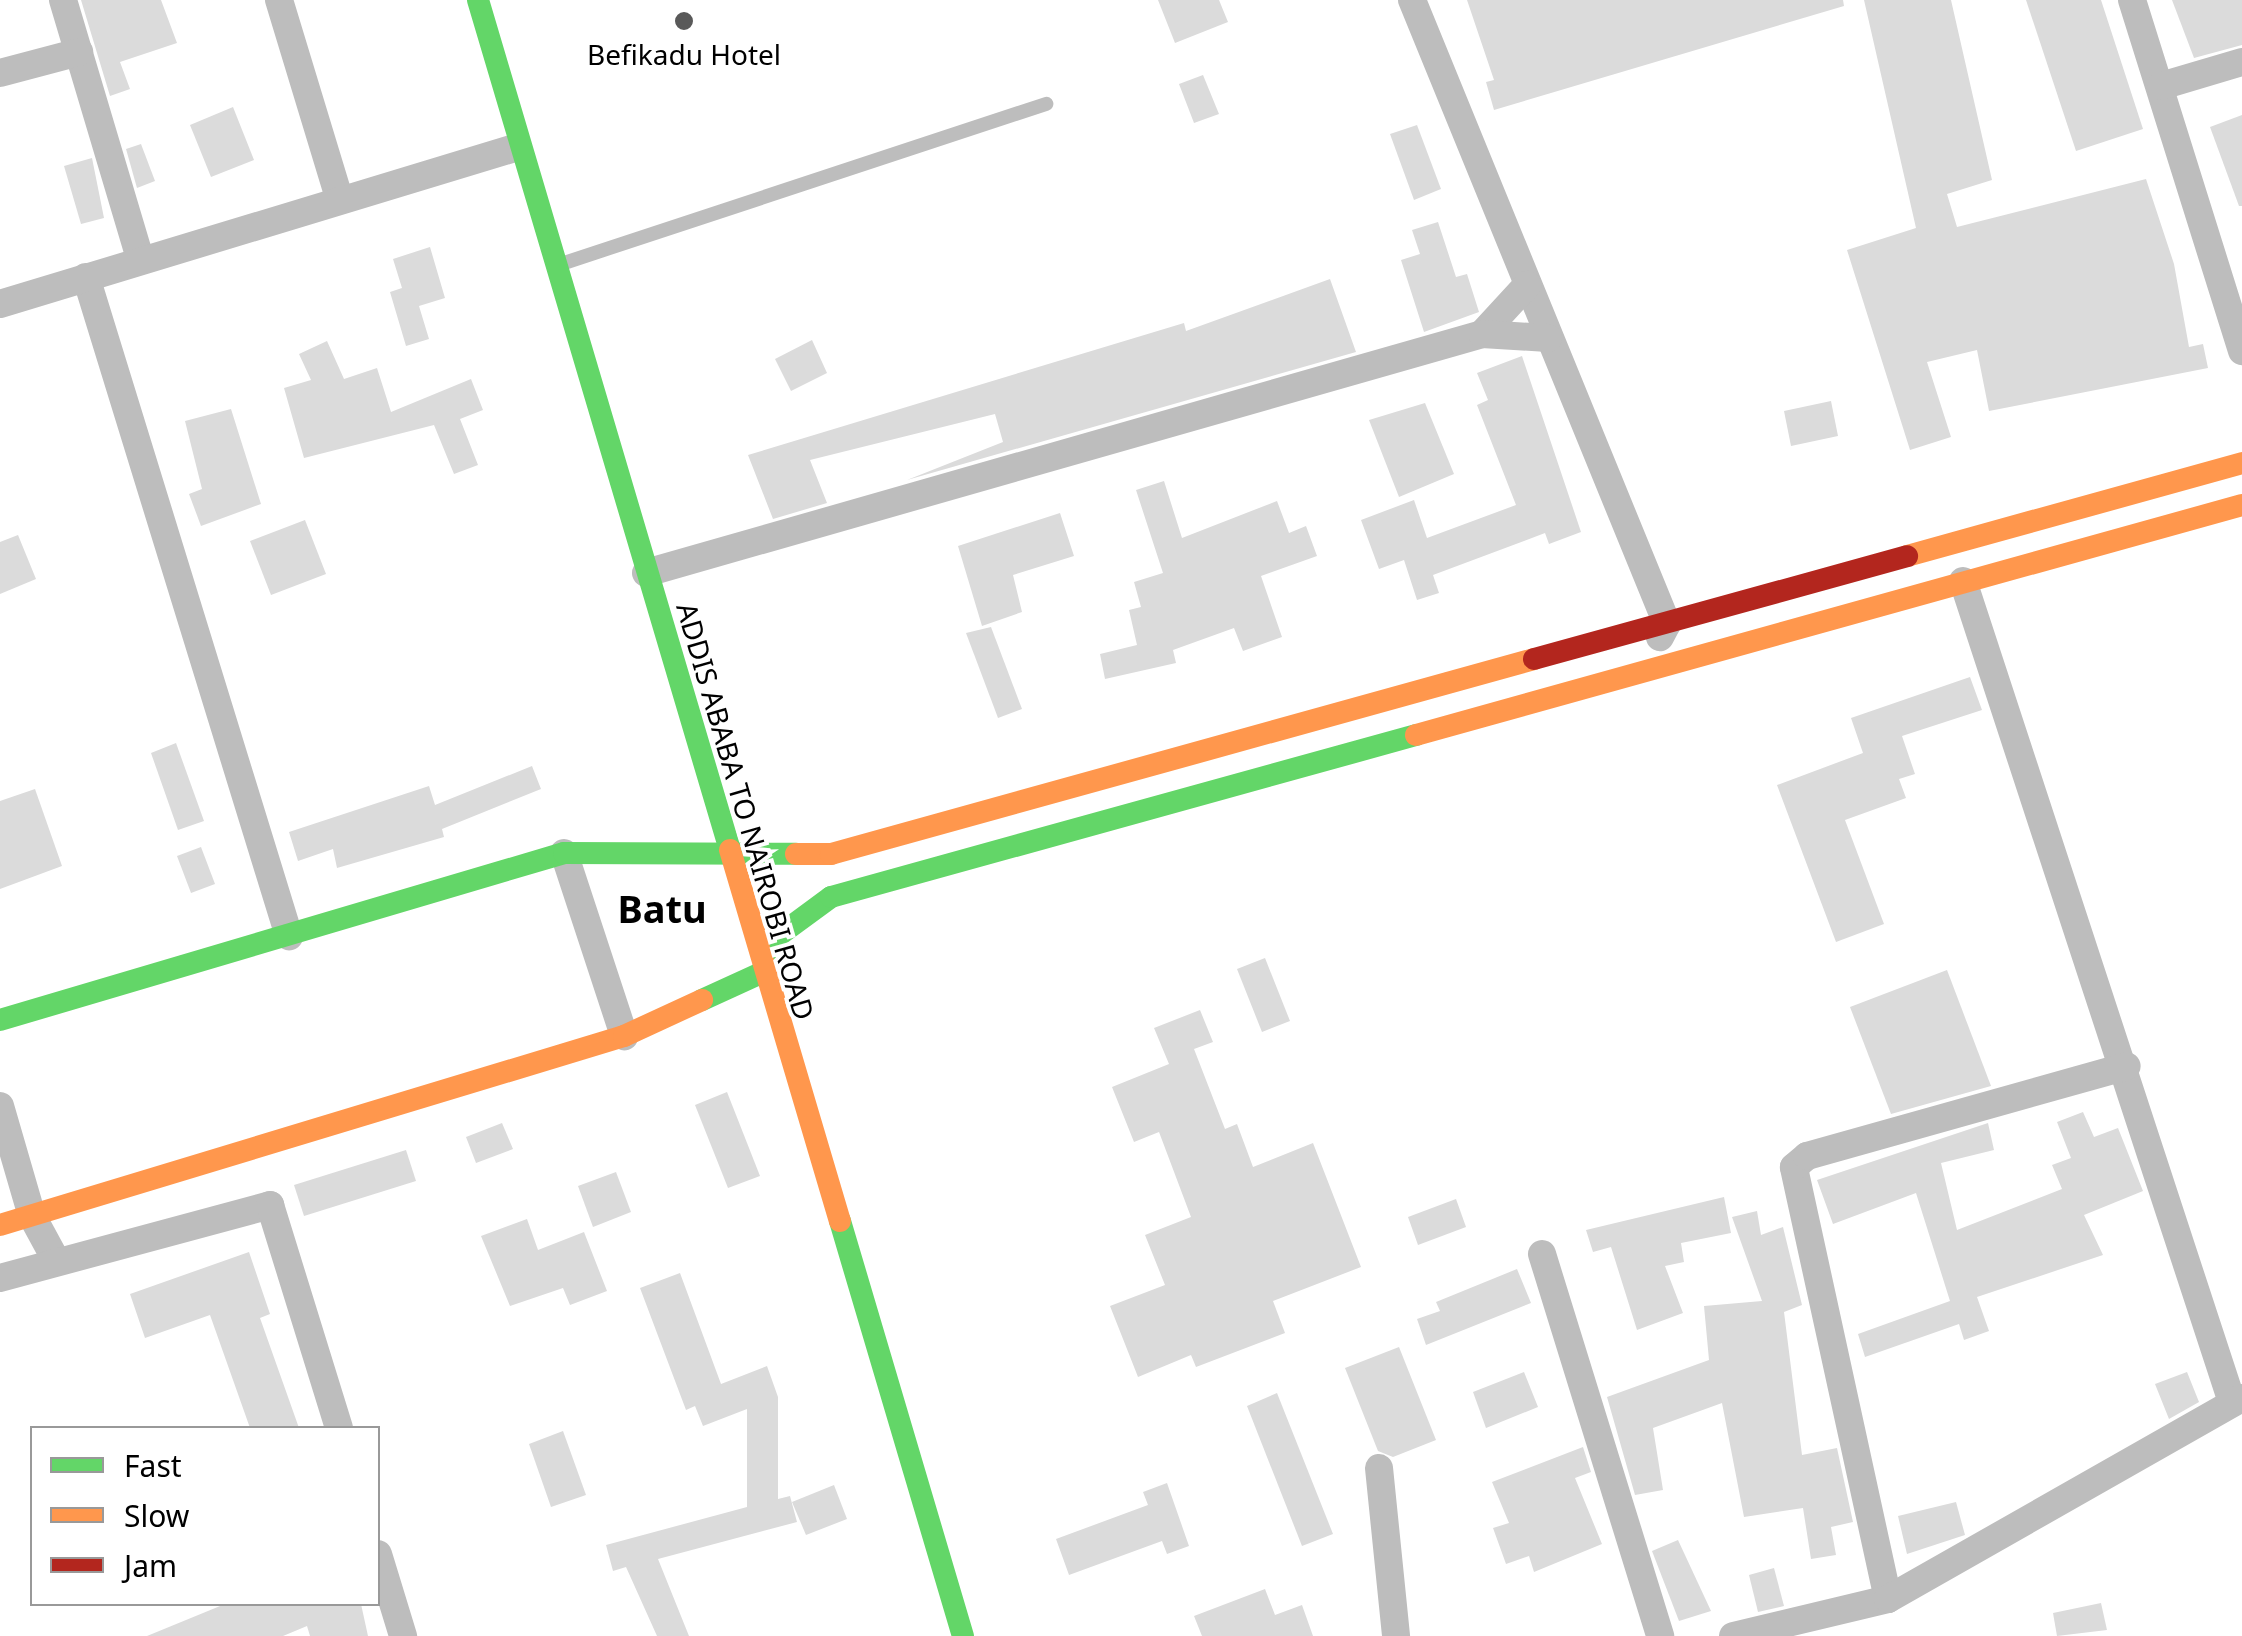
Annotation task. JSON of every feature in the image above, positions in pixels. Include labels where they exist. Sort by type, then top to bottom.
[{"type":"main road","name":"ADDIS ABABA TO NAIROBI ROAD","points":[[479,4],[724,850],[963,1636]]},
{"type":"main road","points":[[0,1020],[564,853],[724,850],[754,860],[831,854],[2242,463]]},
{"type":"main road","points":[[0,1225],[624,1036],[761,973],[778,936],[832,896],[2242,505]]},
{"type":"street","points":[[63,0],[140,258]]},
{"type":"street","points":[[279,0],[339,197]]},
{"type":"street","points":[[479,4],[508,0]]},
{"type":"street","points":[[1412,0],[1667,624],[1640,671]]},
{"type":"street","points":[[2132,0],[2242,351]]},
{"type":"street","points":[[0,73],[80,52]]},
{"type":"street","points":[[2161,86],[2242,62]]},
{"type":"street","points":[[0,304],[339,197],[518,148]]},
{"type":"street","points":[[86,276],[289,936]]},
{"type":"street","points":[[1482,334],[1527,285]]},
{"type":"street","points":[[646,573],[1482,334],[1548,338]]},
{"type":"street","points":[[1732,1636],[1888,1600],[2237,1400],[1963,581]]},
{"type":"street","points":[[564,853],[624,1036]]},
{"type":"street","points":[[1888,1600],[1794,1167],[1807,1156],[2127,1066]]},
{"type":"street","points":[[0,1106],[32,1216],[57,1262]]},
{"type":"street","points":[[0,1278],[270,1205],[338,1426]]},
{"type":"street","points":[[1542,1254],[1660,1636]]},
{"type":"street","points":[[1378,1468],[1396,1636]]},
{"type":"street","points":[[380,1561],[403,1636]]},
{"type":"lane","points":[[554,266],[1046,104]]},
{"type":"building","points":[[81,0],[161,0],[177,43],[120,62],[130,89],[110,96]]},
{"type":"building","points":[[1158,0],[1219,0],[1228,22],[1175,43]]},
{"type":"building","points":[[1467,0],[1843,0],[1844,6],[1494,110],[1486,82],[1494,80]]},
{"type":"building","points":[[1864,0],[1951,0],[1992,180],[1947,194],[1957,227],[2146,179],[2174,264],[2189,347],[2203,344],[2208,368],[1989,411],[1977,350],[1927,362],[1951,437],[1910,450],[1847,250],[1916,228]]},
{"type":"building","points":[[2026,0],[2101,0],[2143,129],[2076,151]]},
{"type":"building","points":[[2172,0],[2242,0],[2242,45],[2194,58]]},
{"type":"building","points":[[1203,75],[1219,114],[1194,123],[1179,84]]},
{"type":"building","points":[[233,107],[254,160],[211,177],[190,125]]},
{"type":"building","points":[[2242,115],[2242,206],[2239,206],[2210,127]]},
{"type":"building","points":[[1417,125],[1441,189],[1414,200],[1390,134]]},
{"type":"building","points":[[141,144],[155,181],[137,188],[126,149]]},
{"type":"building","points":[[92,158],[104,218],[81,224],[64,166]]},
{"type":"building","points":[[1438,222],[1456,277],[1467,274],[1479,312],[1424,332],[1401,260],[1420,254],[1412,230]]},
{"type":"building","points":[[430,247],[445,298],[419,306],[429,339],[406,346],[390,292],[402,288],[393,259]]},
{"type":"building","points":[[1330,279],[1356,352],[907,480],[1003,442],[995,414],[810,460],[827,503],[773,519],[748,455],[1184,323],[1186,331]]},
{"type":"building","points":[[812,340],[827,373],[791,391],[775,359]]},
{"type":"building","points":[[327,341],[344,379],[377,368],[391,412],[471,379],[483,410],[460,419],[478,465],[454,474],[434,425],[304,458],[284,388],[311,380],[299,354]]},
{"type":"building","points":[[1522,356],[1581,532],[1549,544],[1545,533],[1433,575],[1439,593],[1417,600],[1404,560],[1379,569],[1361,520],[1414,500],[1427,538],[1516,505],[1477,405],[1488,400],[1477,373]]},
{"type":"building","points":[[1831,401],[1838,436],[1791,446],[1784,411]]},
{"type":"building","points":[[1425,403],[1454,474],[1399,497],[1369,420]]},
{"type":"building","points":[[231,409],[261,504],[201,526],[189,494],[202,489],[185,421]]},
{"type":"building","points":[[1164,481],[1182,538],[1277,501],[1289,533],[1306,526],[1317,556],[1261,576],[1282,637],[1243,651],[1234,628],[1173,650],[1176,663],[1105,679],[1100,654],[1137,645],[1129,610],[1141,607],[1134,582],[1163,573],[1136,490]]},
{"type":"building","points":[[1060,513],[1074,556],[1013,575],[1022,612],[982,626],[958,546]]},
{"type":"building","points":[[305,520],[326,574],[271,595],[250,541]]},
{"type":"building","points":[[18,535],[36,579],[0,594],[0,542]]},
{"type":"building","points":[[991,627],[1022,709],[998,718],[966,633]]},
{"type":"building","points":[[1970,677],[1982,710],[1902,736],[1915,774],[1899,779],[1906,798],[1845,820],[1884,924],[1836,942],[1777,785],[1863,753],[1851,718]]},
{"type":"building","points":[[176,743],[204,821],[178,830],[151,753]]},
{"type":"building","points":[[532,766],[541,789],[442,829],[444,837],[337,868],[333,849],[298,861],[289,832],[429,786],[435,805]]},
{"type":"building","points":[[35,789],[62,866],[0,889],[0,801]]},
{"type":"building","points":[[201,847],[215,884],[191,893],[177,856]]},
{"type":"building","points":[[1265,958],[1290,1021],[1262,1032],[1237,969]]},
{"type":"building","points":[[1947,970],[1991,1086],[1891,1114],[1850,1007]]},
{"type":"building","points":[[1200,1010],[1213,1042],[1194,1049],[1225,1129],[1237,1124],[1253,1167],[1313,1143],[1361,1267],[1273,1301],[1285,1333],[1196,1367],[1191,1355],[1138,1377],[1110,1306],[1165,1285],[1145,1235],[1191,1217],[1159,1132],[1134,1142],[1112,1087],[1169,1064],[1154,1028]]},
{"type":"building","points":[[727,1092],[760,1176],[728,1188],[695,1105]]},
{"type":"building","points":[[2083,1112],[2094,1137],[2118,1128],[2143,1191],[2084,1215],[2103,1255],[1977,1297],[1989,1331],[1964,1340],[1959,1324],[1865,1357],[1858,1334],[1950,1301],[1916,1193],[1833,1224],[1817,1180],[1988,1123],[1994,1150],[1941,1163],[1957,1230],[2062,1189],[2052,1165],[2071,1158],[2057,1122]]},
{"type":"building","points":[[502,1123],[513,1149],[476,1163],[466,1137]]},
{"type":"building","points":[[406,1150],[416,1181],[304,1216],[294,1185]]},
{"type":"building","points":[[616,1172],[631,1212],[593,1227],[578,1186]]},
{"type":"building","points":[[1724,1197],[1731,1233],[1681,1243],[1684,1262],[1665,1266],[1683,1313],[1637,1330],[1611,1247],[1593,1252],[1586,1230]]},
{"type":"building","points":[[1456,1199],[1466,1227],[1418,1245],[1408,1217]]},
{"type":"building","points":[[1757,1211],[1761,1235],[1783,1227],[1802,1305],[1784,1312],[1802,1455],[1837,1448],[1853,1522],[1831,1527],[1836,1555],[1811,1559],[1803,1508],[1744,1517],[1722,1403],[1653,1428],[1663,1490],[1635,1495],[1607,1397],[1709,1360],[1704,1306],[1762,1301],[1732,1217]]},
{"type":"building","points":[[527,1219],[538,1250],[584,1232],[607,1291],[570,1305],[563,1288],[510,1306],[481,1236]]},
{"type":"building","points":[[249,1252],[270,1314],[260,1318],[298,1426],[249,1426],[210,1315],[145,1338],[130,1294]]},
{"type":"building","points":[[1517,1269],[1531,1303],[1426,1345],[1417,1319],[1440,1311],[1436,1302]]},
{"type":"building","points":[[680,1273],[721,1384],[767,1366],[778,1397],[778,1499],[790,1496],[797,1522],[658,1559],[689,1636],[657,1636],[626,1567],[613,1571],[606,1545],[747,1507],[747,1409],[703,1426],[695,1406],[686,1410],[640,1288]]},
{"type":"building","points":[[1399,1347],[1436,1440],[1393,1457],[1378,1451],[1345,1368]]},
{"type":"building","points":[[1524,1372],[1538,1407],[1486,1428],[1473,1392]]},
{"type":"building","points":[[2187,1372],[2199,1402],[2169,1419],[2155,1384]]},
{"type":"building","points":[[1277,1393],[1333,1534],[1302,1546],[1247,1406]]},
{"type":"building","points":[[563,1431],[586,1495],[551,1507],[529,1444]]},
{"type":"building","points":[[1583,1447],[1591,1472],[1575,1478],[1602,1544],[1534,1572],[1529,1556],[1506,1564],[1493,1528],[1509,1523],[1492,1482]]},
{"type":"building","points":[[1167,1483],[1189,1546],[1167,1554],[1162,1541],[1069,1575],[1056,1539],[1148,1505],[1143,1492]]},
{"type":"building","points":[[834,1485],[847,1519],[806,1535],[792,1502]]},
{"type":"building","points":[[1956,1502],[1965,1535],[1907,1554],[1898,1516]]},
{"type":"building","points":[[1678,1540],[1711,1611],[1679,1621],[1652,1551]]},
{"type":"building","points":[[1774,1568],[1784,1606],[1758,1612],[1749,1575]]},
{"type":"building","points":[[1265,1589],[1275,1615],[1302,1605],[1313,1636],[1202,1636],[1194,1616]]},
{"type":"building","points":[[2101,1603],[2107,1630],[2057,1636],[2053,1613]]},
{"type":"building","points":[[220,1606],[361,1606],[368,1636],[310,1636],[307,1626],[283,1636],[147,1636]]},
{"type":"traffic: fast","points":[[478,0],[730,850]]},
{"type":"traffic: fast","points":[[702,1000],[761,973],[778,936],[831,897],[1416,735]]},
{"type":"traffic: fast","points":[[0,1020],[564,853],[796,854]]},
{"type":"traffic: fast","points":[[840,1221],[963,1636]]},
{"type":"traffic: slow","points":[[1907,556],[2242,463]]},
{"type":"traffic: slow","points":[[1416,735],[2242,505]]},
{"type":"traffic: slow","points":[[796,854],[831,854],[1534,659]]},
{"type":"traffic: slow","points":[[730,850],[840,1221]]},
{"type":"traffic: slow","points":[[0,1225],[624,1036],[702,1000]]},
{"type":"traffic: jam","points":[[1534,659],[1907,556]]},
{"type":"place","name":"Befikadu Hotel","points":[[684,21]]},
{"type":"district","name":"Batu","points":[[662,909]]}]
